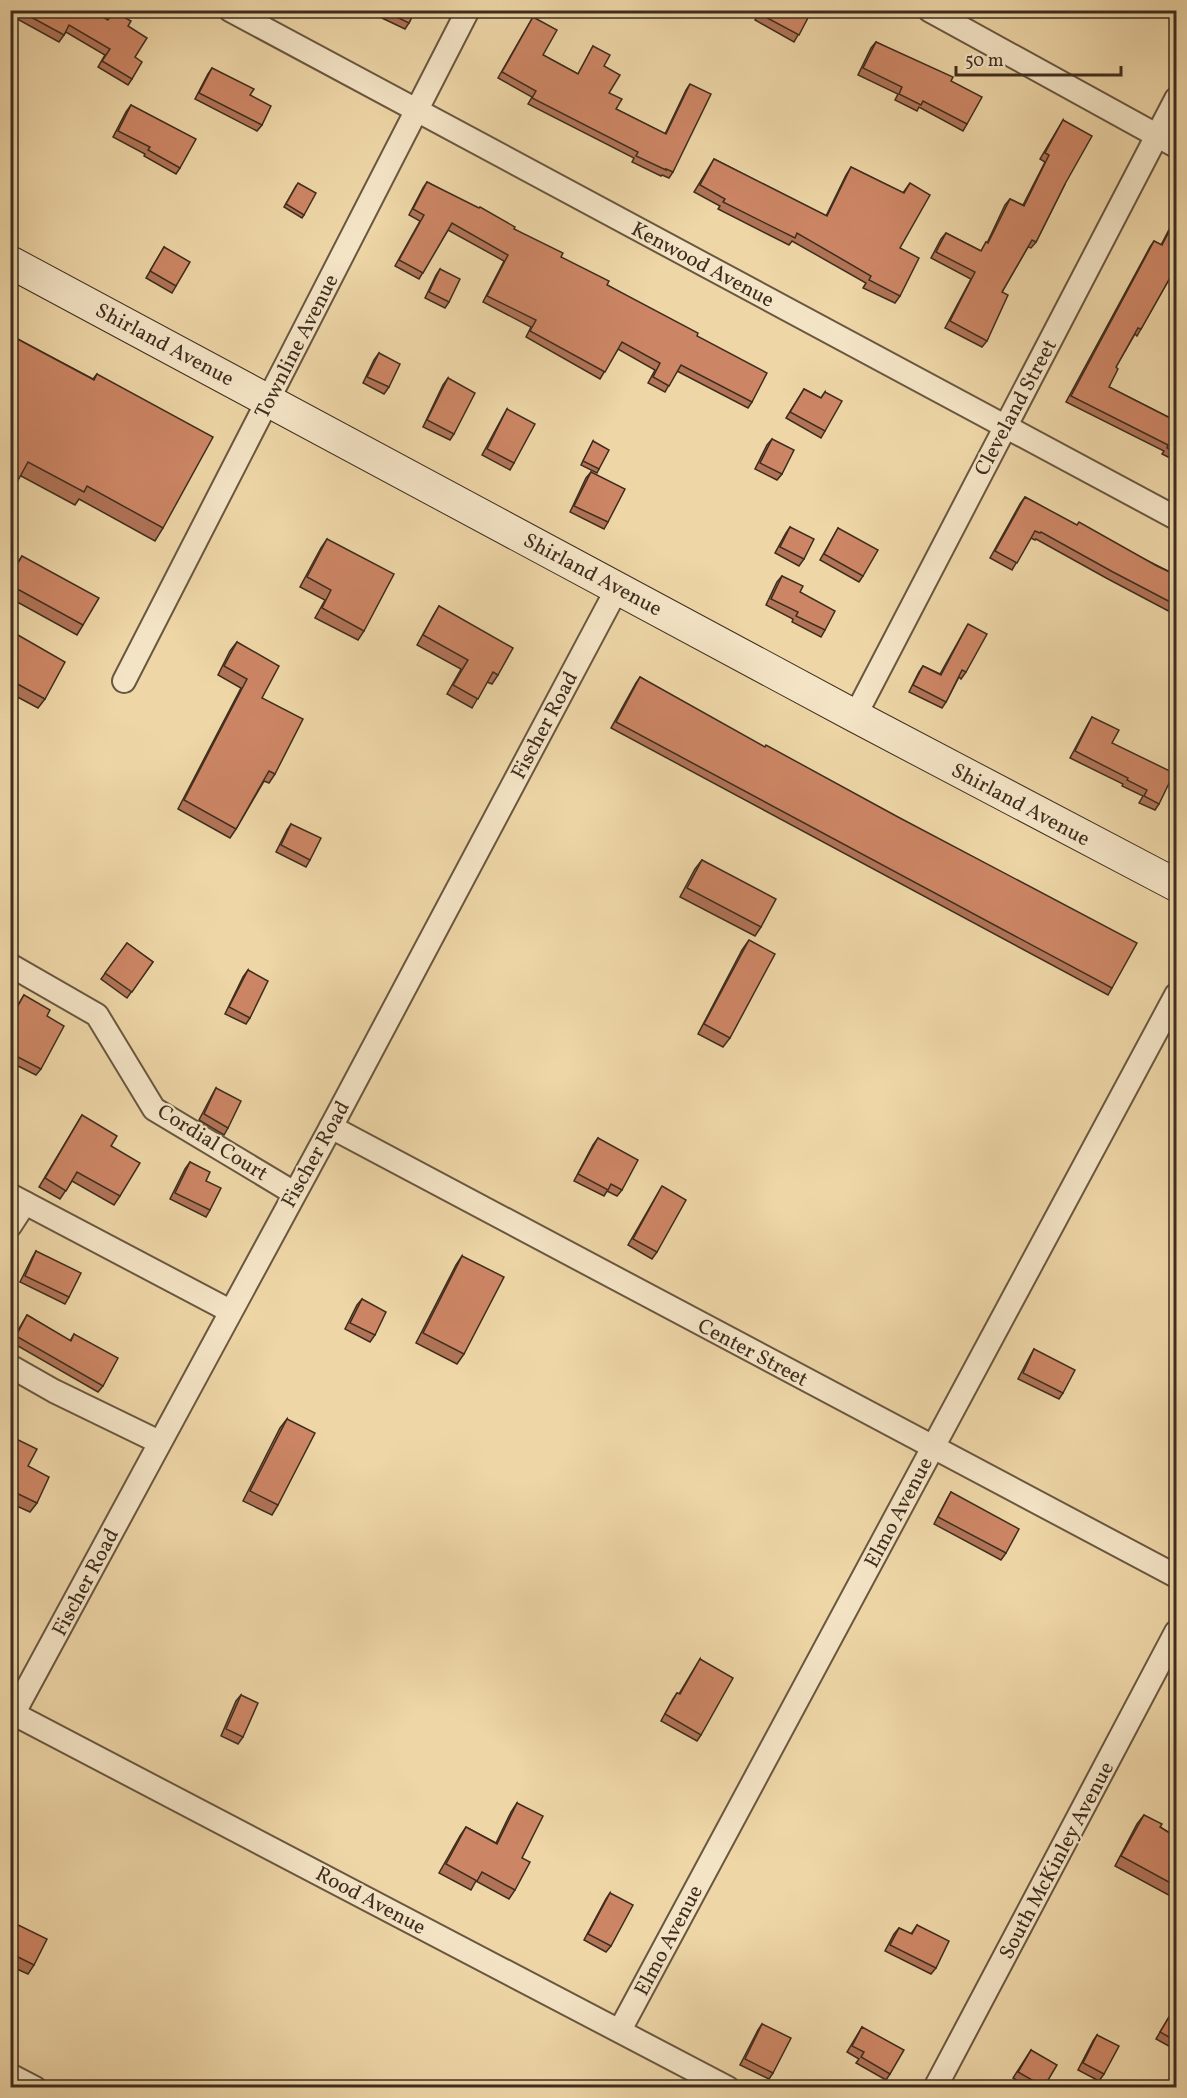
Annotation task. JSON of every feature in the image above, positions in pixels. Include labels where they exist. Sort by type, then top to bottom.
[{"type":"street","name":"Kenwood Avenue","points":[[230,10],[1176,518]]},
{"type":"street","name":"Townline Avenue","points":[[124,681],[468,10]]},
{"type":"street","points":[[928,10],[1167,141]]},
{"type":"street","name":"Cleveland Street","points":[[855,716],[1005,426],[1167,141],[1176,99]]},
{"type":"street","name":"Shirland Avenue","points":[[10,262],[855,716],[1176,885]]},
{"type":"street","name":"Fischer Road","points":[[12,1717],[331,1126],[618,587]]},
{"type":"street","name":"Cordial Court","points":[[10,965],[97,1015],[154,1109],[294,1193]]},
{"type":"street","name":"Elmo Avenue","points":[[620,2030],[1176,995]]},
{"type":"street","name":"Center Street","points":[[331,1126],[1176,1576]]},
{"type":"street","points":[[10,1226],[18,1199],[231,1311]]},
{"type":"street","points":[[10,1366],[159,1442]]},
{"type":"street","name":"South McKinley Avenue","points":[[935,2088],[1176,1632]]},
{"type":"street","name":"Rood Avenue","points":[[12,1717],[620,2030],[728,2088]]},
{"type":"street","points":[[12,2078],[34,2088]]},
{"type":"building","points":[[18,10],[90,10],[108,20],[113,11],[131,21],[128,26],[147,38],[135,57],[142,62],[132,79],[102,61],[110,49],[69,25],[64,35]]},
{"type":"building","points":[[387,10],[415,10],[409,23],[386,12]]},
{"type":"building","points":[[762,10],[812,10],[799,35],[760,14]]},
{"type":"building","points":[[533,17],[557,30],[543,55],[578,74],[593,46],[610,55],[604,66],[620,75],[609,93],[622,99],[616,109],[666,134],[690,84],[711,94],[673,172],[636,156],[638,152],[532,98],[536,91],[502,72]]},
{"type":"building","points":[[876,42],[953,77],[951,81],[982,97],[967,124],[923,101],[921,105],[899,94],[902,87],[863,68]]},
{"type":"building","points":[[212,68],[254,89],[250,95],[271,106],[262,125],[199,93]]},
{"type":"building","points":[[131,105],[196,139],[180,168],[148,150],[150,147],[118,131]]},
{"type":"building","points":[[1063,120],[1092,136],[1036,242],[1032,240],[1002,292],[1008,295],[987,341],[950,321],[975,272],[936,252],[946,233],[981,251],[986,242],[988,243],[1010,199],[1024,206],[1049,155],[1045,153]]},
{"type":"building","points":[[714,159],[827,216],[851,167],[904,193],[910,183],[930,195],[900,248],[919,258],[900,296],[869,280],[871,276],[797,233],[795,238],[723,202],[725,199],[700,185]]},
{"type":"building","points":[[427,182],[480,207],[515,227],[514,229],[563,253],[561,257],[609,281],[607,285],[767,373],[752,402],[681,365],[669,386],[653,377],[660,363],[622,342],[605,372],[530,331],[536,320],[487,296],[508,255],[452,223],[423,273],[399,260],[424,215],[413,209]]},
{"type":"building","points":[[298,183],[316,193],[304,215],[286,204]]},
{"type":"building","points":[[1176,218],[1176,267],[1141,329],[1138,328],[1116,367],[1118,369],[1109,387],[1176,421],[1176,453],[1167,448],[1168,445],[1071,396],[1154,241],[1162,245]]},
{"type":"building","points":[[164,247],[190,262],[176,286],[150,271]]},
{"type":"building","points":[[440,269],[460,279],[449,302],[429,292]]},
{"type":"building","points":[[10,335],[94,380],[97,374],[213,437],[163,528],[87,486],[84,492],[28,462],[10,495]]},
{"type":"building","points":[[379,353],[400,364],[389,387],[367,377]]},
{"type":"building","points":[[448,378],[475,393],[454,434],[427,420]]},
{"type":"building","points":[[804,389],[821,398],[825,392],[842,401],[825,431],[790,412]]},
{"type":"building","points":[[507,409],[535,424],[514,463],[487,449]]},
{"type":"building","points":[[772,439],[794,450],[782,474],[760,463]]},
{"type":"building","points":[[593,441],[609,450],[599,469],[583,461]]},
{"type":"building","points":[[591,472],[625,489],[608,522],[574,506]]},
{"type":"building","points":[[1025,497],[1077,525],[1079,522],[1176,575],[1176,605],[1041,532],[1035,531],[1017,563],[995,551]]},
{"type":"building","points":[[790,527],[814,539],[804,559],[780,547]]},
{"type":"building","points":[[838,528],[878,550],[863,576],[824,554]]},
{"type":"building","points":[[327,539],[394,574],[364,631],[322,608],[331,590],[307,577]]},
{"type":"building","points":[[22,556],[99,598],[83,625],[10,585],[10,577]]},
{"type":"building","points":[[782,576],[803,586],[800,592],[835,611],[825,630],[796,616],[798,612],[771,599]]},
{"type":"building","points":[[439,606],[513,648],[498,675],[493,672],[478,699],[453,685],[468,660],[423,635]]},
{"type":"building","points":[[968,624],[987,634],[966,672],[962,670],[946,702],[913,685],[923,666],[941,675]]},
{"type":"building","points":[[11,631],[65,662],[45,699],[10,680]]},
{"type":"building","points":[[237,642],[279,666],[262,698],[303,719],[275,774],[269,771],[236,829],[184,800],[247,679],[224,666]]},
{"type":"building","points":[[640,677],[765,747],[766,745],[1137,943],[1112,988],[616,722]]},
{"type":"building","points":[[1092,717],[1119,730],[1112,743],[1174,773],[1159,804],[1144,796],[1147,790],[1127,780],[1128,778],[1075,751]]},
{"type":"building","points":[[291,824],[321,838],[310,860],[281,845]]},
{"type":"building","points":[[702,860],[776,899],[761,927],[687,888]]},
{"type":"building","points":[[749,940],[775,954],[730,1038],[704,1024]]},
{"type":"building","points":[[127,943],[153,962],[132,992],[105,973]]},
{"type":"building","points":[[248,970],[268,981],[250,1018],[229,1007]]},
{"type":"building","points":[[24,995],[50,1010],[47,1016],[64,1026],[41,1069],[10,1053],[10,1020]]},
{"type":"building","points":[[216,1088],[241,1101],[228,1128],[204,1114]]},
{"type":"building","points":[[82,1115],[117,1136],[111,1146],[140,1163],[120,1196],[77,1172],[66,1191],[45,1178]]},
{"type":"building","points":[[598,1138],[638,1160],[622,1190],[611,1184],[608,1190],[578,1174]]},
{"type":"building","points":[[190,1162],[210,1172],[206,1181],[221,1188],[210,1210],[175,1193]]},
{"type":"building","points":[[662,1186],[686,1200],[657,1252],[633,1239]]},
{"type":"building","points":[[36,1251],[81,1273],[69,1297],[25,1276]]},
{"type":"building","points":[[462,1256],[504,1277],[464,1354],[423,1333]]},
{"type":"building","points":[[362,1299],[386,1312],[375,1335],[350,1323]]},
{"type":"building","points":[[27,1315],[71,1341],[74,1334],[118,1358],[103,1386],[16,1336]]},
{"type":"building","points":[[1034,1349],[1075,1370],[1063,1393],[1023,1373]]},
{"type":"building","points":[[287,1419],[315,1433],[278,1505],[250,1491]]},
{"type":"building","points":[[10,1436],[37,1449],[28,1466],[49,1477],[37,1503],[10,1490]]},
{"type":"building","points":[[951,1492],[1019,1529],[1006,1553],[938,1517]]},
{"type":"building","points":[[700,1659],[733,1678],[701,1735],[665,1714],[677,1693],[680,1694]]},
{"type":"building","points":[[241,1695],[258,1703],[243,1737],[226,1729]]},
{"type":"building","points":[[517,1803],[543,1816],[522,1858],[530,1862],[515,1890],[482,1872],[477,1881],[446,1864],[466,1827],[497,1844]]},
{"type":"building","points":[[1144,1815],[1162,1824],[1160,1827],[1176,1837],[1176,1886],[1121,1856]]},
{"type":"building","points":[[610,1893],[633,1905],[611,1946],[588,1934]]},
{"type":"building","points":[[10,1921],[47,1939],[34,1965],[10,1953]]},
{"type":"building","points":[[917,1925],[949,1941],[936,1968],[890,1945],[899,1928],[912,1934]]},
{"type":"building","points":[[1172,2012],[1176,2014],[1176,2041],[1160,2032]]},
{"type":"building","points":[[762,2024],[791,2038],[773,2073],[745,2059]]},
{"type":"building","points":[[862,2027],[904,2050],[890,2074],[861,2057],[864,2052],[852,2046]]},
{"type":"building","points":[[1097,2035],[1119,2046],[1104,2074],[1083,2063]]},
{"type":"building","points":[[1031,2050],[1057,2065],[1044,2087],[1018,2072]]},
{"type":"building","points":[[1176,2075],[1176,2088],[1170,2088]]}]
